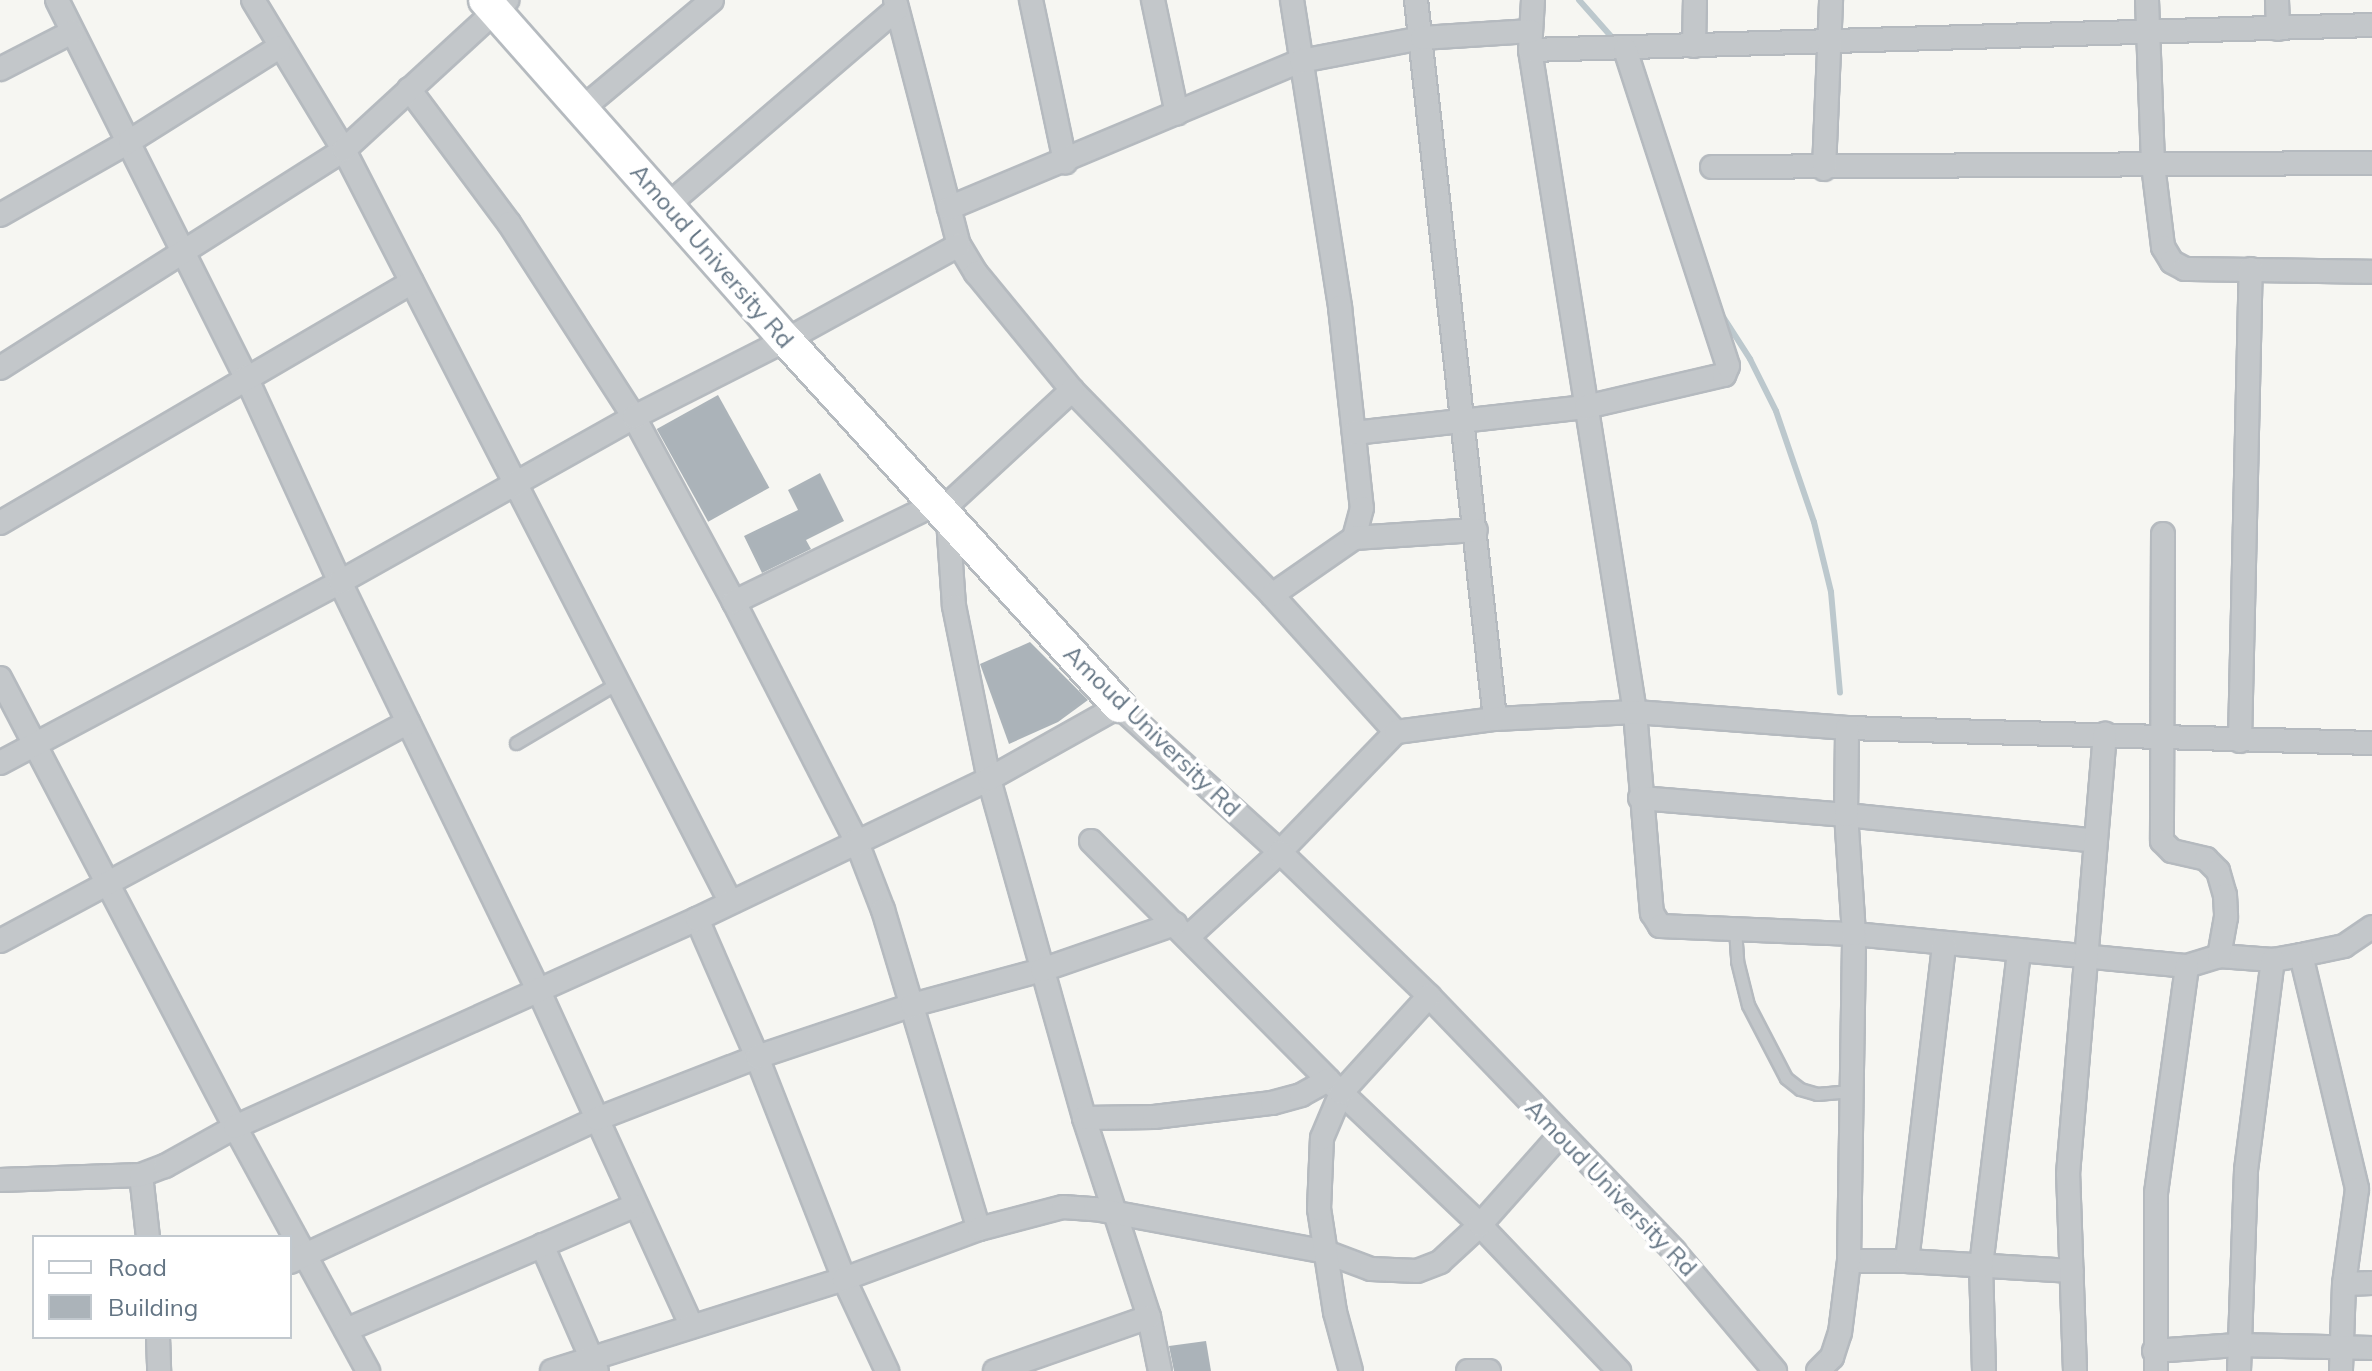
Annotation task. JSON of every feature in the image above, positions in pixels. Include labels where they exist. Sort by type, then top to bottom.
[{"type":"street","points":[[57,0],[246,377],[340,582],[538,989],[634,1206],[692,1327]]},
{"type":"street","points":[[253,0],[344,150],[730,901]]},
{"type":"street","points":[[583,108],[712,0]]},
{"type":"street","points":[[1031,0],[1065,162]]},
{"type":"street","points":[[1153,0],[1177,114]]},
{"type":"street","points":[[1292,0],[1340,307],[1362,508],[1354,538]]},
{"type":"street","points":[[1416,0],[1495,719]]},
{"type":"street","points":[[1533,0],[1530,40],[1635,712],[1652,913],[1660,926],[1854,934],[2187,966],[2219,956],[2273,960],[2344,946],[2372,927]]},
{"type":"street","points":[[1694,46],[1695,0]]},
{"type":"street","points":[[1824,169],[1831,0]]},
{"type":"street","points":[[2147,0],[2153,165],[2163,247],[2172,262],[2185,269],[2372,272]]},
{"type":"street","points":[[2277,0],[2278,29]]},
{"type":"street","points":[[0,368],[344,150],[496,3]]},
{"type":"street","name":"Amoud University Rd","points":[[496,3],[583,108],[786,340],[1119,706],[1280,852],[1429,996],[1674,1251],[1775,1371]]},
{"type":"street","points":[[668,205],[896,4],[959,245],[976,273],[1072,390],[1272,595],[1396,732]]},
{"type":"street","points":[[949,208],[1301,61],[1422,38],[1530,40],[1625,49],[1830,39],[2372,25]]},
{"type":"street","points":[[0,69],[72,32]]},
{"type":"street","points":[[0,215],[130,141],[279,47]]},
{"type":"street","points":[[1354,433],[1586,407],[1724,375],[1728,366],[1625,49]]},
{"type":"street","points":[[409,89],[509,223],[634,417],[734,602],[856,840],[912,1005],[979,1229]]},
{"type":"street","points":[[1712,167],[1824,169],[2372,163]]},
{"type":"street","points":[[0,763],[340,582],[634,417],[786,340],[959,245]]},
{"type":"street","points":[[2240,741],[2251,269]]},
{"type":"street","points":[[0,523],[412,282]]},
{"type":"street","points":[[734,602],[940,512],[1072,390]]},
{"type":"street","points":[[940,512],[954,606],[989,779],[1084,1118],[1149,1317],[1160,1371]]},
{"type":"street","points":[[1272,595],[1354,538],[1476,530]]},
{"type":"street","points":[[2163,534],[2162,841],[2172,851],[2206,859],[2218,871],[2225,895],[2226,917],[2219,956]]},
{"type":"street","points":[[0,678],[235,1127],[287,1235]]},
{"type":"street","points":[[0,1180],[141,1175],[165,1166],[235,1127],[697,919],[856,840],[989,779],[1119,706]]},
{"type":"street","points":[[368,1371],[346,1330],[298,1259],[597,1119],[757,1057],[912,1005],[1181,930],[1280,852],[1396,732],[1495,719],[1635,712],[1847,728],[2372,743]]},
{"type":"street","points":[[0,941],[408,722]]},
{"type":"street","points":[[1818,1371],[1832,1357],[1840,1333],[1849,1261],[1854,934],[1846,815],[1847,728]]},
{"type":"street","points":[[2075,1371],[2068,1174],[2105,734]]},
{"type":"street","points":[[1640,798],[1846,815],[2096,841]]},
{"type":"street","points":[[1091,841],[1334,1087],[1480,1225],[1619,1371]]},
{"type":"street","points":[[697,919],[757,1057],[844,1279],[887,1371]]},
{"type":"street","points":[[1907,1261],[1944,944]]},
{"type":"street","points":[[1984,1371],[1981,1266],[2019,950]]},
{"type":"street","points":[[2301,955],[2364,1188],[2344,1284],[2341,1371]]},
{"type":"street","points":[[2239,1371],[2237,1345],[2246,1170],[2273,960]]},
{"type":"street","points":[[2187,966],[2156,1193],[2155,1361],[2237,1345],[2372,1348]]},
{"type":"street","points":[[1084,1118],[1154,1117],[1272,1103],[1334,1087],[1429,996]]},
{"type":"street","points":[[1334,1087],[1322,1138],[1319,1209],[1335,1312],[1351,1371]]},
{"type":"street","points":[[552,1371],[594,1365],[692,1327],[844,1279],[979,1229],[1063,1207],[1095,1209],[1326,1252],[1371,1269],[1417,1271],[1440,1262],[1480,1225],[1560,1135]]},
{"type":"street","points":[[141,1175],[148,1235]]},
{"type":"street","points":[[346,1330],[634,1206]]},
{"type":"street","points":[[542,1245],[594,1365]]},
{"type":"street","points":[[1849,1261],[1907,1261],[2072,1271]]},
{"type":"street","points":[[2344,1284],[2372,1283]]},
{"type":"street","points":[[995,1371],[1149,1317]]},
{"type":"street","points":[[158,1339],[159,1371]]},
{"type":"street","points":[[1468,1371],[1489,1371]]},
{"type":"lane","points":[[516,743],[619,682]]},
{"type":"lane","points":[[1735,929],[1737,961],[1748,1005],[1786,1078],[1800,1089],[1817,1094],[1851,1091]]},
{"type":"building","points":[[718,395],[769,488],[708,522],[657,429]]},
{"type":"building","points":[[820,473],[844,521],[806,540],[811,549],[762,573],[744,536],[798,510],[788,490]]},
{"type":"building","points":[[1030,642],[1088,700],[1058,722],[1009,744],[980,664]]},
{"type":"building","points":[[1206,1341],[1211,1371],[1174,1371],[1169,1346]]},
{"type":"waterway","points":[[1579,0],[1616,42]]},
{"type":"waterway","points":[[1720,312],[1750,359],[1776,411],[1814,522],[1831,592],[1840,693]]}]
